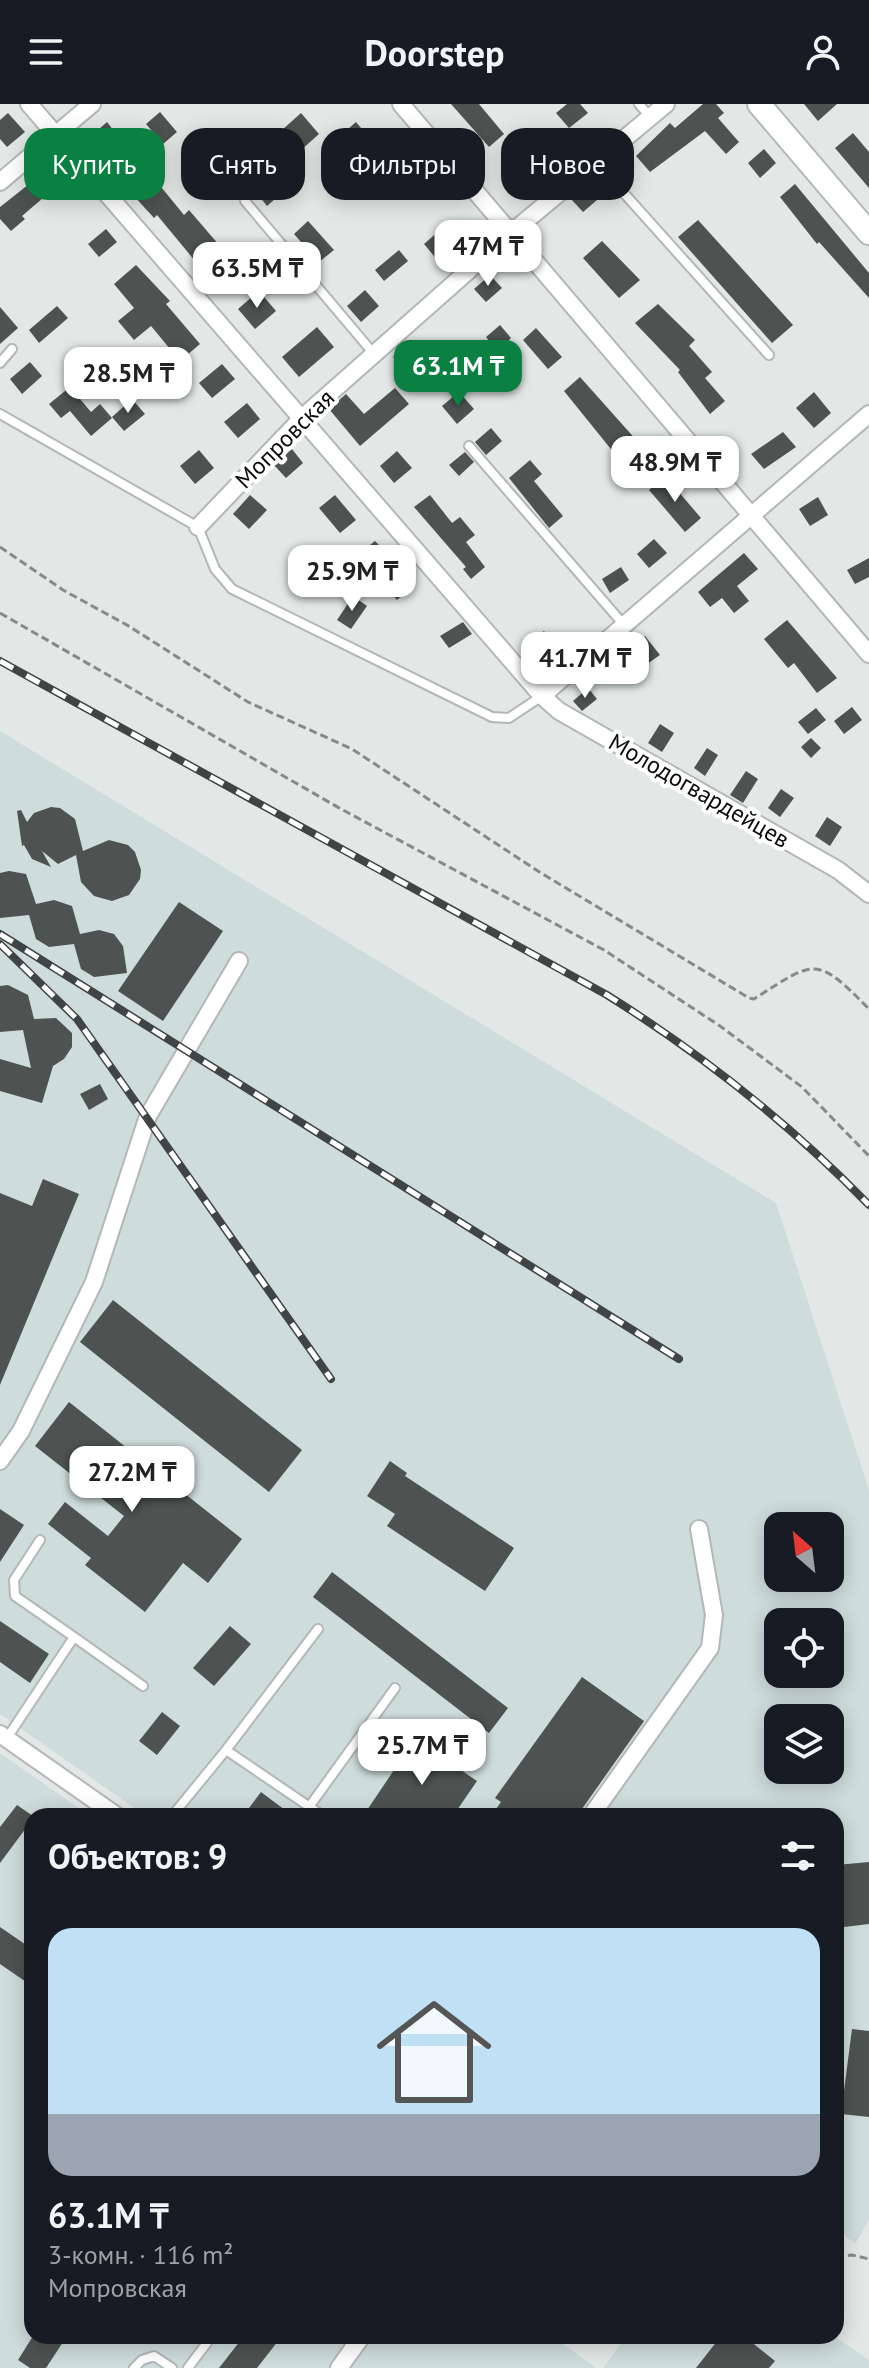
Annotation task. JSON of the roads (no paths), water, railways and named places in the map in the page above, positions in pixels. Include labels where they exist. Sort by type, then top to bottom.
[{"type":"main road","points":[[759,104],[869,233]]},
{"type":"street","name":"Молодогвардейцев","points":[[29,104],[49,128]]},
{"type":"street","points":[[63,128],[92,104]]},
{"type":"street","points":[[401,104],[869,654]]},
{"type":"street","name":"Мопровская","points":[[634,130],[666,104]]},
{"type":"street","points":[[0,182],[24,161]]},
{"type":"street","name":"Молодогвардейцев","points":[[112,200],[542,696],[559,711],[838,870],[869,894]]},
{"type":"street","name":"Мопровская","points":[[198,527],[303,417],[551,200]]},
{"type":"street","points":[[542,696],[869,414]]},
{"type":"street","points":[[0,1461],[21,1431],[94,1282],[148,1116],[239,961]]},
{"type":"street","points":[[597,1808],[705,1656],[714,1638],[714,1615],[699,1529]]},
{"type":"street","points":[[3,1736],[106,1808]]},
{"type":"street","points":[[339,2368],[356,2344]]},
{"type":"lane","points":[[639,104],[650,117]]},
{"type":"lane","points":[[630,200],[769,355]]},
{"type":"lane","points":[[245,201],[374,355]]},
{"type":"lane","points":[[0,363],[12,349]]},
{"type":"lane","points":[[0,414],[198,527],[215,569],[232,589],[498,719],[514,716],[542,696]]},
{"type":"lane","points":[[469,446],[624,625]]},
{"type":"lane","points":[[40,1540],[14,1580],[15,1596],[143,1686]]},
{"type":"lane","points":[[179,1808],[318,1629]]},
{"type":"lane","points":[[3,1736],[74,1637]]},
{"type":"lane","points":[[226,1750],[309,1807],[395,1688]]},
{"type":"lane","points":[[188,2368],[206,2344]]},
{"type":"lane","points":[[134,2368],[142,2360],[154,2356],[172,2368]]},
{"type":"railway","points":[[0,661],[607,995],[744,1092],[808,1146],[869,1205]]},
{"type":"railway","points":[[0,934],[679,1359]]},
{"type":"railway","points":[[0,944],[77,1019],[331,1379]]}]
